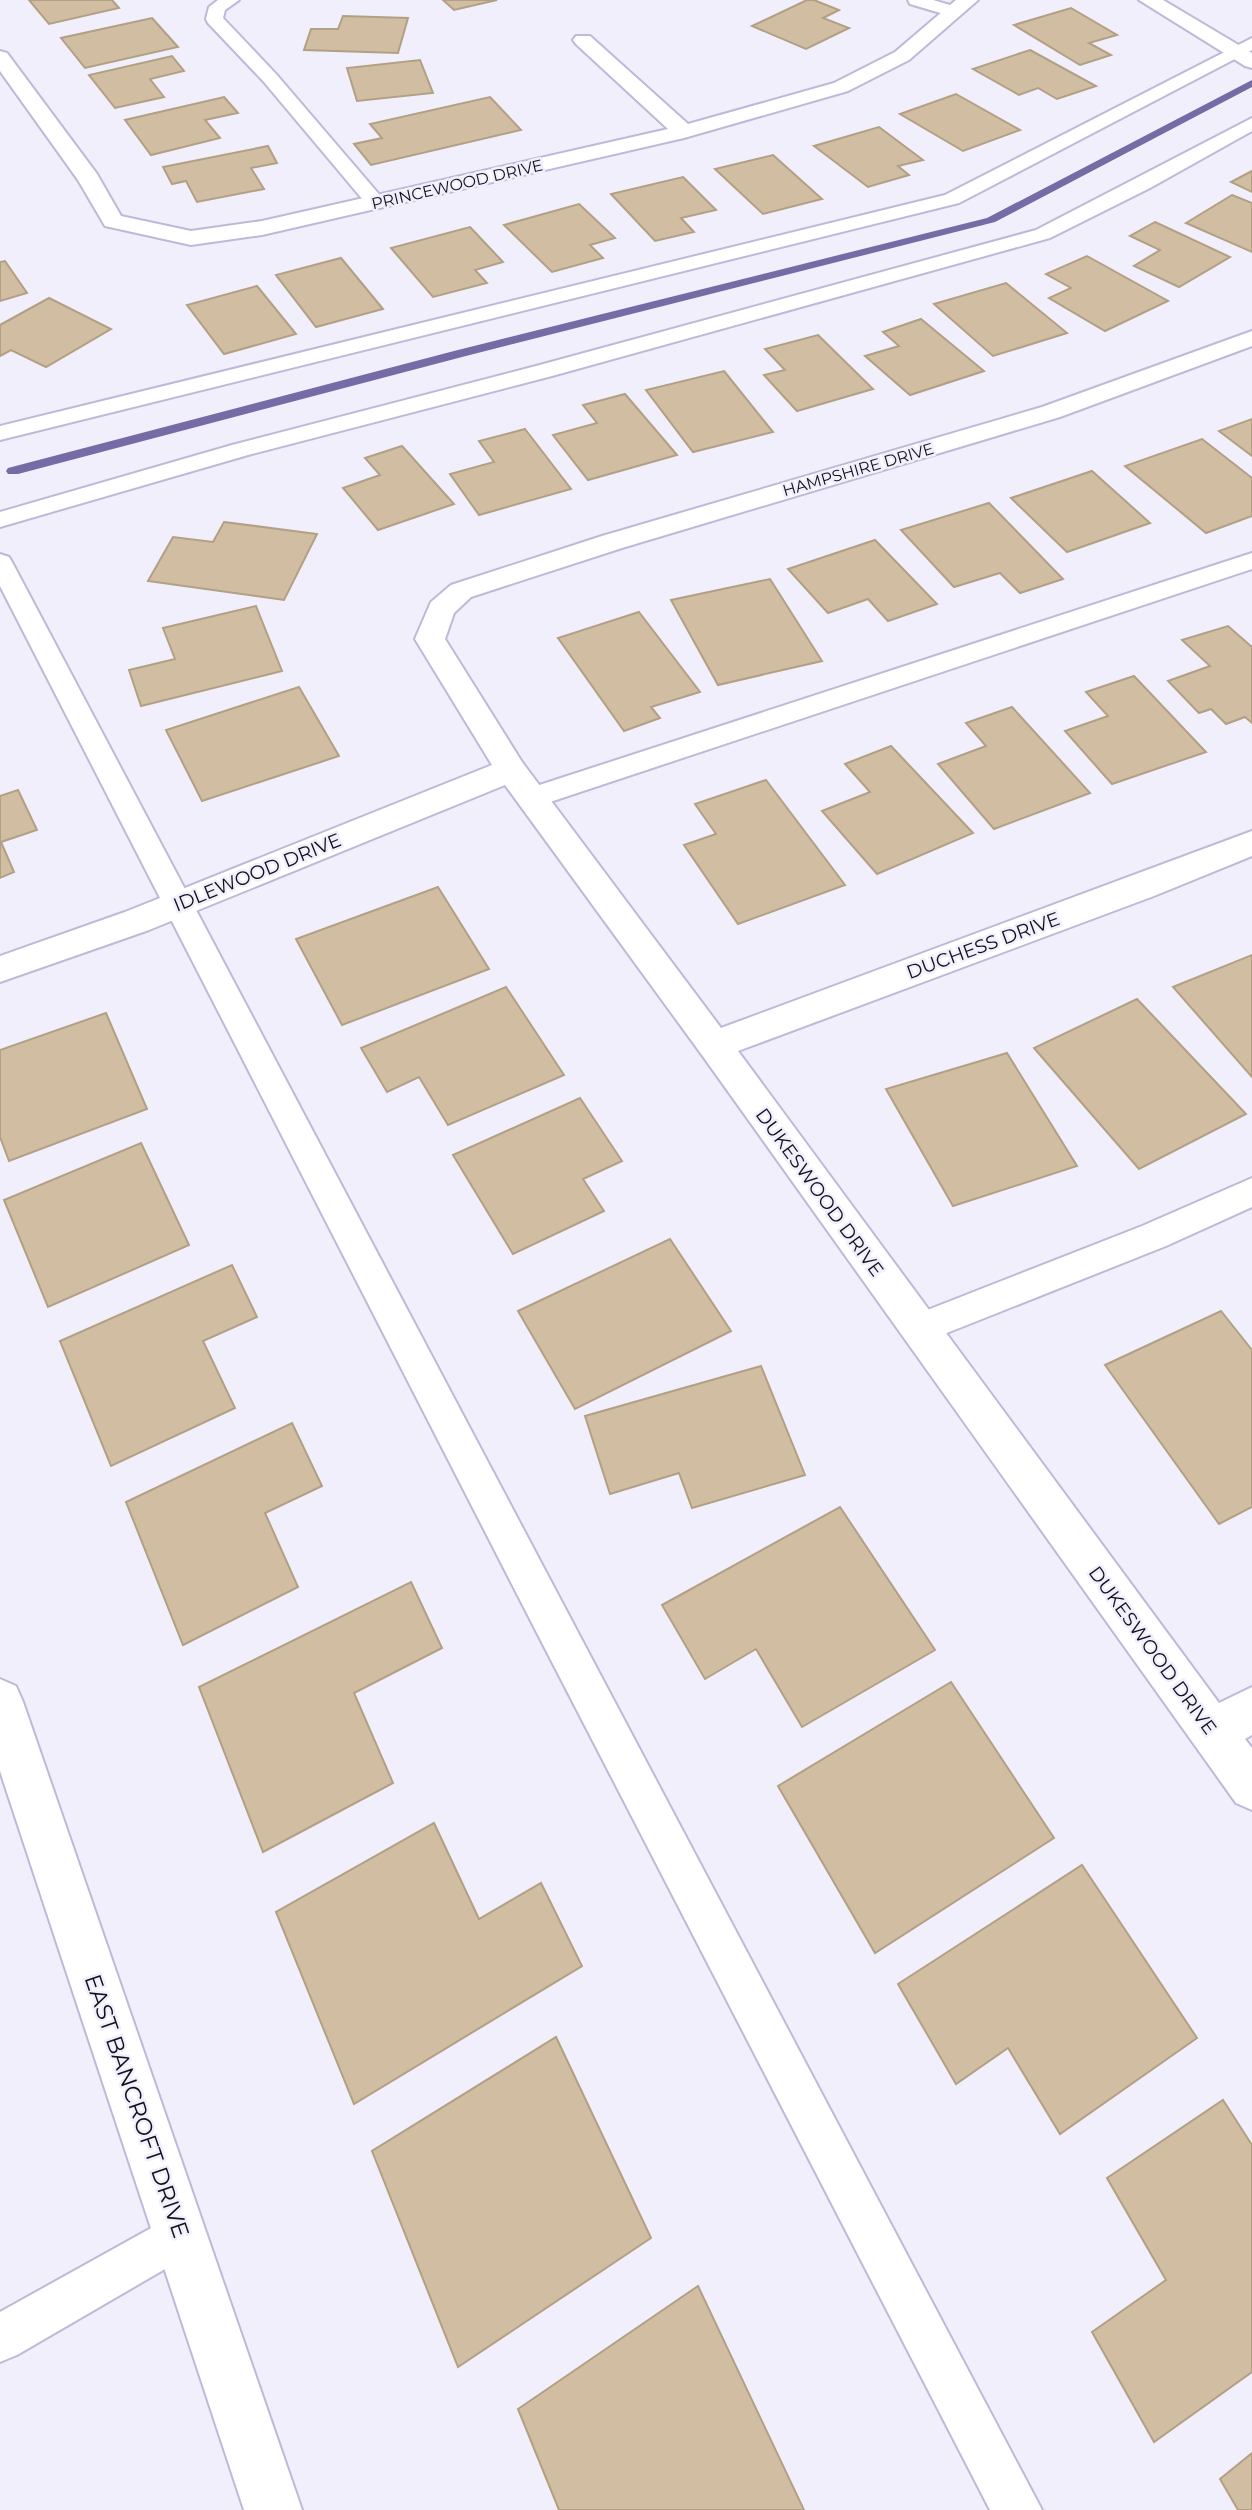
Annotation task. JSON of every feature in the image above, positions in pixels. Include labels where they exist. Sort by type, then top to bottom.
[{"type":"street","points":[[1149,0],[1243,47],[1252,62]]},
{"type":"street","name":"PRINCEWOOD DRIVE","points":[[0,57],[89,179],[113,221],[191,237],[262,228],[684,131],[841,87],[902,57],[961,6]]},
{"type":"street","points":[[583,40],[684,131]]},
{"type":"street","name":"HAMPSHIRE DRIVE","points":[[461,591],[612,542],[1051,412],[1252,338]]},
{"type":"street","name":"DUKESWOOD DRIVE","points":[[461,591],[441,609],[430,639],[521,784],[714,1045],[1252,1787]]},
{"type":"street","name":"IDLEWOOD DRIVE","points":[[0,969],[521,784]]},
{"type":"street","name":"DUCHESS DRIVE","points":[[714,1045],[1142,887],[1252,843]]},
{"type":"street","points":[[1213,1732],[1252,1710]]},
{"type":"street","name":"EAST BANCROFT DRIVE","points":[[3,1724],[273,2510]]},
{"type":"lane","points":[[231,0],[217,7],[214,19],[270,78],[376,202]]},
{"type":"lane","points":[[916,0],[961,6]]},
{"type":"lane","points":[[0,433],[952,199],[1243,47]]},
{"type":"lane","points":[[0,520],[240,450],[1043,234],[1143,184],[1252,123]]},
{"type":"lane","points":[[521,784],[1252,561]]},
{"type":"lane","points":[[0,562],[1017,2510]]},
{"type":"lane","points":[[919,1329],[1154,1236],[1252,1192]]},
{"type":"lane","points":[[0,2338],[180,2235]]},
{"type":"building","points":[[29,0],[112,0],[119,8],[49,24]]},
{"type":"building","points":[[443,0],[497,0],[454,10]]},
{"type":"building","points":[[807,0],[839,10],[823,18],[849,28],[806,49],[752,26]]},
{"type":"building","points":[[1071,8],[1117,35],[1089,43],[1111,55],[1080,65],[1014,25]]},
{"type":"building","points":[[343,16],[408,18],[398,53],[304,50],[311,29],[338,29]]},
{"type":"building","points":[[152,18],[178,47],[85,68],[61,38]]},
{"type":"building","points":[[1030,50],[1096,86],[1057,99],[1038,88],[1019,95],[973,69]]},
{"type":"building","points":[[172,56],[184,71],[150,79],[164,97],[115,108],[89,75]]},
{"type":"building","points":[[420,60],[433,93],[357,101],[347,68]]},
{"type":"building","points":[[956,94],[1020,130],[963,151],[900,114]]},
{"type":"building","points":[[224,97],[238,113],[205,120],[220,138],[151,155],[125,120]]},
{"type":"building","points":[[490,97],[521,130],[371,165],[354,144],[382,138],[370,124]]},
{"type":"building","points":[[879,127],[923,160],[898,166],[909,175],[868,187],[814,146]]},
{"type":"building","points":[[268,146],[277,163],[251,168],[264,189],[197,202],[186,181],[172,184],[163,167]]},
{"type":"building","points":[[773,155],[822,199],[763,214],[715,169]]},
{"type":"building","points":[[1252,171],[1252,192],[1231,182]]},
{"type":"building","points":[[683,177],[716,210],[681,218],[694,232],[655,241],[611,194]]},
{"type":"building","points":[[1232,195],[1252,203],[1252,252],[1186,223]]},
{"type":"building","points":[[579,204],[615,238],[590,245],[603,258],[552,272],[504,225]]},
{"type":"building","points":[[1155,222],[1230,257],[1179,287],[1134,266],[1160,250],[1130,236]]},
{"type":"building","points":[[470,227],[503,262],[475,270],[487,283],[433,297],[391,248]]},
{"type":"building","points":[[1087,256],[1168,301],[1105,331],[1049,298],[1071,288],[1046,274]]},
{"type":"building","points":[[341,258],[383,309],[316,327],[276,275]]},
{"type":"building","points":[[5,261],[27,293],[0,301],[0,262]]},
{"type":"building","points":[[1006,283],[1067,333],[993,356],[934,304]]},
{"type":"building","points":[[257,286],[296,334],[224,354],[187,305]]},
{"type":"building","points":[[49,298],[111,329],[46,367],[11,350],[0,356],[0,325]]},
{"type":"building","points":[[921,319],[984,371],[910,395],[865,356],[899,346],[883,332]]},
{"type":"building","points":[[818,335],[873,389],[797,411],[764,375],[785,370],[765,349]]},
{"type":"building","points":[[724,371],[773,432],[693,452],[646,390]]},
{"type":"building","points":[[625,394],[677,455],[588,480],[553,435],[597,423],[583,405]]},
{"type":"building","points":[[1252,419],[1252,456],[1219,431]]},
{"type":"building","points":[[525,429],[571,489],[479,515],[450,474],[494,462],[479,441]]},
{"type":"building","points":[[1202,439],[1252,478],[1252,516],[1206,533],[1125,466]]},
{"type":"building","points":[[402,446],[454,504],[378,530],[343,488],[380,475],[365,458]]},
{"type":"building","points":[[1092,471],[1150,523],[1067,552],[1011,498]]},
{"type":"building","points":[[989,503],[1063,579],[1020,593],[1000,573],[954,587],[901,530]]},
{"type":"building","points":[[224,522],[317,534],[284,600],[148,581],[173,537],[213,542]]},
{"type":"building","points":[[875,540],[937,604],[888,621],[868,599],[828,613],[788,569]]},
{"type":"building","points":[[770,579],[822,661],[718,685],[671,600]]},
{"type":"building","points":[[256,606],[282,671],[141,706],[129,670],[175,659],[163,628]]},
{"type":"building","points":[[639,612],[700,692],[651,707],[660,718],[624,731],[558,638]]},
{"type":"building","points":[[1228,626],[1252,647],[1252,723],[1245,717],[1226,724],[1211,709],[1199,713],[1168,681],[1210,666],[1182,640]]},
{"type":"building","points":[[1134,676],[1206,752],[1112,784],[1065,731],[1108,716],[1086,692]]},
{"type":"building","points":[[299,687],[339,756],[202,801],[166,730]]},
{"type":"building","points":[[1012,707],[1090,793],[994,829],[938,764],[986,746],[966,723]]},
{"type":"building","points":[[891,746],[973,833],[877,874],[822,811],[870,792],[845,764]]},
{"type":"building","points":[[766,780],[845,885],[738,924],[684,845],[716,834],[695,804]]},
{"type":"building","points":[[18,790],[37,830],[1,842],[14,872],[0,878],[0,796]]},
{"type":"building","points":[[438,887],[489,969],[342,1025],[296,939]]},
{"type":"building","points":[[1252,955],[1252,1077],[1173,987]]},
{"type":"building","points":[[506,987],[564,1075],[448,1125],[419,1077],[387,1092],[361,1048]]},
{"type":"building","points":[[1137,999],[1246,1114],[1139,1169],[1034,1048]]},
{"type":"building","points":[[106,1013],[147,1109],[9,1161],[0,1137],[0,1050]]},
{"type":"building","points":[[1007,1053],[1077,1166],[953,1206],[886,1089]]},
{"type":"building","points":[[580,1098],[622,1161],[583,1179],[604,1211],[513,1254],[453,1155]]},
{"type":"building","points":[[141,1143],[189,1245],[48,1307],[4,1200]]},
{"type":"building","points":[[670,1239],[731,1331],[575,1409],[518,1311]]},
{"type":"building","points":[[232,1265],[257,1317],[203,1341],[235,1408],[111,1466],[60,1341]]},
{"type":"building","points":[[1221,1311],[1252,1350],[1252,1507],[1219,1524],[1105,1365]]},
{"type":"building","points":[[761,1366],[805,1475],[692,1508],[679,1473],[610,1494],[585,1416]]},
{"type":"building","points":[[292,1423],[322,1486],[265,1513],[298,1587],[183,1645],[126,1502]]},
{"type":"building","points":[[840,1507],[935,1650],[802,1727],[756,1649],[705,1679],[662,1605]]},
{"type":"building","points":[[411,1582],[442,1648],[354,1693],[393,1783],[263,1852],[199,1687]]},
{"type":"building","points":[[951,1682],[1054,1838],[875,1953],[778,1786]]},
{"type":"building","points":[[434,1823],[479,1919],[541,1883],[582,1966],[354,2104],[276,1912]]},
{"type":"building","points":[[1082,1865],[1197,2038],[1060,2134],[1008,2048],[956,2084],[898,1984]]},
{"type":"building","points":[[556,2037],[651,2238],[458,2367],[372,2151]]},
{"type":"building","points":[[1223,2100],[1252,2145],[1252,2372],[1154,2442],[1092,2332],[1166,2280],[1107,2178]]},
{"type":"building","points":[[698,2286],[804,2510],[559,2510],[518,2409]]},
{"type":"building","points":[[1252,2453],[1252,2510],[1238,2510],[1220,2479]]},
{"type":"waterway","points":[[13,471],[458,354],[991,220],[1252,83]]}]
